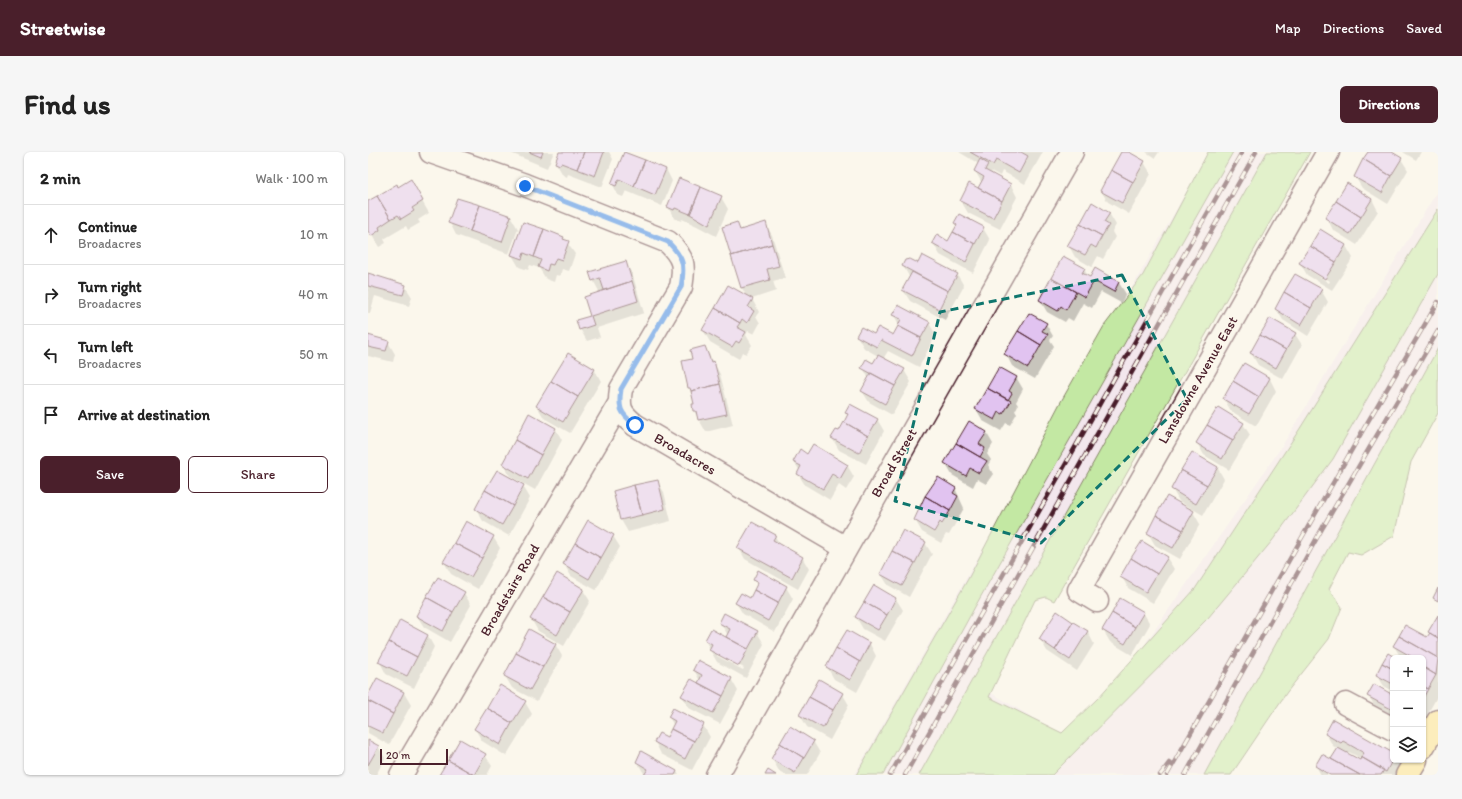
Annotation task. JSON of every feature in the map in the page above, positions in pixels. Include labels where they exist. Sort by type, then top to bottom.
[{"type":"main road","points":[[1426,747],[1438,721]]},
{"type":"main road","points":[[1407,775],[1415,763]]},
{"type":"street","points":[[431,152],[525,186],[668,242],[679,254],[685,270],[681,287],[621,389],[619,404]]},
{"type":"street","name":"Broad Street","points":[[717,775],[1072,152]]},
{"type":"street","name":"Lansdowne Avenue East","points":[[1097,601],[1079,590],[1328,152]]},
{"type":"street","name":"Broadacres","points":[[619,404],[624,417],[635,425],[846,548]]},
{"type":"street","name":"Broadstairs Road","points":[[401,775],[619,404]]},
{"type":"street","points":[[1346,704],[1390,727]]},
{"type":"highlighted area","points":[[1122,275],[1187,399],[1041,543],[895,501],[940,312]]},
{"type":"shaded area","points":[[1209,152],[1301,152],[983,688],[1066,737],[1142,648],[1280,449],[1438,190],[1438,391],[1269,692],[1225,775],[854,775]]},
{"type":"green space","points":[[1208,152],[1233,152],[976,605],[883,775],[856,775],[968,579],[1059,405],[1104,326],[1143,275]]},
{"type":"green space","points":[[1267,152],[1310,152],[1054,601],[1046,597],[1035,600],[989,697],[1062,733],[1098,698],[1195,589],[1299,430],[1438,209],[1438,274],[1333,459],[1272,541],[1208,618],[1052,775],[919,775]]},
{"type":"green space","points":[[1438,348],[1438,413],[1411,462],[1394,536],[1361,555],[1348,552],[1329,589],[1342,607],[1329,639],[1287,692],[1231,775],[1204,775]]},
{"type":"building","points":[[529,152],[543,152],[541,157]]},
{"type":"building","points":[[559,152],[584,152],[577,169],[561,163],[560,165],[555,163]]},
{"type":"building","points":[[584,152],[604,152],[595,176],[577,169]]},
{"type":"building","points":[[624,152],[645,160],[634,186],[619,179],[616,186],[611,184]]},
{"type":"building","points":[[970,152],[1021,152],[1028,156],[1019,173],[996,160],[993,165]]},
{"type":"building","points":[[1121,152],[1129,152],[1145,161],[1133,182],[1111,170]]},
{"type":"building","points":[[1368,152],[1392,152],[1402,158],[1391,176],[1363,159]]},
{"type":"building","points":[[980,159],[988,164],[985,170],[1011,184],[1002,201],[978,188],[984,177],[974,171]]},
{"type":"building","points":[[1363,159],[1391,176],[1382,193],[1354,177]]},
{"type":"building","points":[[645,160],[666,169],[655,195],[634,186]]},
{"type":"building","points":[[1111,170],[1133,182],[1122,203],[1100,191]]},
{"type":"building","points":[[679,178],[701,187],[690,214],[675,208],[674,210],[667,207]]},
{"type":"building","points":[[411,179],[423,201],[412,208],[414,211],[401,219],[398,215],[391,219],[377,196],[397,184],[398,187]]},
{"type":"building","points":[[969,183],[1002,201],[993,218],[960,201]]},
{"type":"building","points":[[1347,183],[1372,199],[1361,217],[1336,201]]},
{"type":"building","points":[[701,187],[722,196],[709,225],[690,214]]},
{"type":"building","points":[[377,196],[391,219],[379,227],[380,230],[371,236],[368,231],[368,201]]},
{"type":"building","points":[[457,198],[480,205],[470,231],[448,223]]},
{"type":"building","points":[[1336,201],[1361,217],[1350,234],[1325,218]]},
{"type":"building","points":[[1092,202],[1110,213],[1104,222],[1109,225],[1102,236],[1080,224]]},
{"type":"building","points":[[480,205],[511,216],[502,242],[470,231]]},
{"type":"building","points":[[959,214],[984,227],[975,244],[953,232],[957,225],[954,223]]},
{"type":"building","points":[[523,222],[544,229],[534,257],[524,253],[522,259],[511,255]]},
{"type":"building","points":[[737,222],[740,230],[766,222],[772,244],[731,256],[722,227]]},
{"type":"building","points":[[1080,224],[1102,236],[1096,248],[1091,245],[1085,255],[1067,246]]},
{"type":"building","points":[[544,229],[564,237],[563,239],[569,241],[562,260],[556,258],[553,265],[549,264],[547,271],[538,267],[541,260],[534,257]]},
{"type":"building","points":[[1320,229],[1346,245],[1336,262],[1310,246]]},
{"type":"building","points":[[953,232],[975,244],[966,262],[932,243],[937,234],[948,241]]},
{"type":"building","points":[[772,244],[779,266],[767,269],[770,280],[741,288],[731,256]]},
{"type":"building","points":[[1310,246],[1336,262],[1325,279],[1299,263]]},
{"type":"building","points":[[922,255],[958,274],[948,291],[902,266],[905,260],[910,259],[918,263]]},
{"type":"building","points":[[1063,256],[1085,268],[1082,273],[1090,277],[1095,268],[1119,282],[1114,292],[1094,281],[1085,297],[1051,278]]},
{"type":"building","points":[[626,261],[632,281],[604,290],[600,278],[592,281],[589,272]]},
{"type":"building","points":[[912,272],[948,291],[939,309],[902,290]]},
{"type":"building","points":[[368,273],[406,285],[403,295],[368,286]]},
{"type":"building","points":[[1295,274],[1322,289],[1311,308],[1284,292]]},
{"type":"building","points":[[1051,278],[1076,292],[1066,310],[1061,306],[1058,311],[1039,300]]},
{"type":"building","points":[[632,281],[638,301],[591,316],[594,325],[579,330],[576,320],[590,316],[584,297]]},
{"type":"building","points":[[728,285],[753,299],[748,307],[754,311],[747,323],[742,319],[740,323],[715,308]]},
{"type":"building","points":[[1284,292],[1311,308],[1301,325],[1275,309]]},
{"type":"building","points":[[898,305],[930,322],[921,338],[898,326],[901,319],[892,315]]},
{"type":"building","points":[[715,308],[740,323],[737,327],[746,332],[739,343],[736,341],[732,347],[702,330]]},
{"type":"building","points":[[1029,313],[1047,323],[1042,331],[1048,334],[1041,345],[1018,331]]},
{"type":"building","points":[[1270,318],[1296,333],[1286,350],[1260,335]]},
{"type":"building","points":[[898,326],[921,338],[912,356],[881,340],[877,347],[856,336],[861,327],[874,334],[878,327],[893,335]]},
{"type":"building","points":[[1018,331],[1041,345],[1028,368],[1004,354]]},
{"type":"building","points":[[368,335],[389,341],[386,351],[368,347]]},
{"type":"building","points":[[1260,335],[1286,350],[1276,368],[1250,353]]},
{"type":"building","points":[[705,346],[711,362],[714,361],[720,384],[691,391],[690,388],[688,388],[682,361],[692,359],[690,350]]},
{"type":"building","points":[[568,353],[595,369],[578,397],[551,381]]},
{"type":"building","points":[[878,355],[905,369],[895,386],[861,368],[866,359],[873,363]]},
{"type":"building","points":[[1244,363],[1270,378],[1259,397],[1233,381]]},
{"type":"building","points":[[999,367],[1017,377],[1009,391],[1012,393],[1008,400],[987,388]]},
{"type":"building","points":[[871,373],[895,386],[885,404],[861,391]]},
{"type":"building","points":[[551,381],[578,397],[563,422],[536,406]]},
{"type":"building","points":[[1233,381],[1259,397],[1249,414],[1223,399]]},
{"type":"building","points":[[720,384],[727,414],[698,420],[696,411],[693,411],[692,404],[694,404],[691,391]]},
{"type":"building","points":[[987,388],[1011,401],[1003,414],[999,412],[995,420],[975,409]]},
{"type":"building","points":[[850,404],[878,419],[868,436],[844,422],[848,414],[845,413]]},
{"type":"building","points":[[1218,407],[1244,423],[1233,440],[1207,425]]},
{"type":"building","points":[[529,413],[556,428],[541,455],[515,440]]},
{"type":"building","points":[[969,421],[987,432],[979,444],[985,448],[980,457],[956,443]]},
{"type":"building","points":[[844,422],[868,436],[859,453],[831,438],[836,430],[839,431]]},
{"type":"building","points":[[1207,425],[1233,440],[1222,459],[1196,443]]},
{"type":"building","points":[[515,440],[541,455],[528,479],[502,464]]},
{"type":"building","points":[[956,443],[987,461],[979,473],[970,468],[966,476],[944,463]]},
{"type":"building","points":[[813,444],[848,465],[840,479],[832,474],[823,489],[797,474],[801,466],[793,462],[800,449],[807,454]]},
{"type":"building","points":[[1192,452],[1218,467],[1207,485],[1181,470]]},
{"type":"building","points":[[497,470],[524,485],[513,506],[485,490]]},
{"type":"building","points":[[1181,470],[1207,485],[1196,504],[1171,489]]},
{"type":"building","points":[[938,477],[956,488],[953,493],[958,496],[950,511],[925,496]]},
{"type":"building","points":[[658,480],[665,509],[642,515],[634,485]]},
{"type":"building","points":[[634,485],[642,515],[620,520],[613,491]]},
{"type":"building","points":[[485,490],[513,506],[502,525],[475,509]]},
{"type":"building","points":[[925,496],[950,511],[942,524],[940,522],[934,532],[914,520]]},
{"type":"building","points":[[1167,496],[1194,511],[1183,530],[1156,515]]},
{"type":"building","points":[[1156,515],[1183,530],[1173,548],[1147,533]]},
{"type":"building","points":[[588,520],[614,535],[601,558],[575,543]]},
{"type":"building","points":[[466,521],[494,536],[482,558],[454,543]]},
{"type":"building","points":[[752,522],[776,535],[773,540],[803,557],[792,578],[737,548]]},
{"type":"building","points":[[903,530],[926,542],[915,563],[892,551]]},
{"type":"building","points":[[1142,541],[1168,557],[1157,574],[1131,558]]},
{"type":"building","points":[[454,543],[482,558],[471,577],[443,562]]},
{"type":"building","points":[[575,543],[601,558],[589,579],[563,564]]},
{"type":"building","points":[[892,551],[915,563],[902,586],[880,574]]},
{"type":"building","points":[[1131,558],[1157,574],[1146,592],[1120,577]]},
{"type":"building","points":[[758,570],[787,586],[778,603],[754,590],[758,582],[753,580]]},
{"type":"building","points":[[557,573],[584,589],[570,612],[543,597]]},
{"type":"building","points":[[438,577],[465,592],[453,612],[426,597]]},
{"type":"building","points":[[874,585],[896,598],[887,615],[864,602]]},
{"type":"building","points":[[1438,588],[1438,601],[1433,598]]},
{"type":"building","points":[[754,590],[778,603],[768,621],[735,603],[741,593],[750,598]]},
{"type":"building","points":[[426,597],[453,612],[443,631],[416,616]]},
{"type":"building","points":[[543,597],[570,612],[557,635],[530,619]]},
{"type":"building","points":[[1120,598],[1144,612],[1135,627],[1112,613]]},
{"type":"building","points":[[864,602],[887,615],[878,630],[855,617]]},
{"type":"building","points":[[1057,611],[1073,622],[1055,650],[1039,639]]},
{"type":"building","points":[[724,613],[758,631],[748,649],[726,637],[730,629],[719,623]]},
{"type":"building","points":[[1112,613],[1135,627],[1125,644],[1102,630]]},
{"type":"building","points":[[1438,615],[1438,638],[1428,632]]},
{"type":"building","points":[[400,620],[428,635],[417,657],[389,642]]},
{"type":"building","points":[[1073,622],[1088,631],[1070,660],[1055,650]]},
{"type":"building","points":[[1405,625],[1427,637],[1430,633],[1438,638],[1438,658],[1399,636]]},
{"type":"building","points":[[529,629],[556,644],[543,667],[516,653]]},
{"type":"building","points":[[711,629],[748,649],[739,666],[709,650],[712,644],[705,640]]},
{"type":"building","points":[[847,630],[870,643],[860,662],[836,648]]},
{"type":"building","points":[[1399,636],[1438,658],[1436,675],[1426,669],[1426,655],[1409,655],[1393,646]]},
{"type":"building","points":[[389,642],[417,657],[407,676],[378,662]]},
{"type":"building","points":[[836,648],[860,662],[850,680],[826,667]]},
{"type":"building","points":[[516,653],[543,667],[530,690],[504,676]]},
{"type":"building","points":[[1388,653],[1391,655],[1390,667],[1382,663]]},
{"type":"building","points":[[698,660],[732,678],[723,696],[698,683],[702,675],[693,670]]},
{"type":"building","points":[[1382,663],[1390,667],[1390,682],[1376,675]]},
{"type":"building","points":[[1426,669],[1436,675],[1428,689],[1426,688]]},
{"type":"building","points":[[377,678],[404,692],[393,714],[368,701],[368,695]]},
{"type":"building","points":[[691,679],[723,696],[713,713],[681,696]]},
{"type":"building","points":[[819,679],[843,693],[833,710],[809,697]]},
{"type":"building","points":[[1374,684],[1390,693],[1390,708],[1367,696]]},
{"type":"building","points":[[500,685],[526,701],[512,723],[487,708]]},
{"type":"building","points":[[809,697],[833,710],[823,728],[799,715]]},
{"type":"building","points":[[368,701],[393,714],[383,733],[368,726]]},
{"type":"building","points":[[487,708],[512,723],[500,745],[474,729]]},
{"type":"building","points":[[673,708],[704,724],[694,741],[671,729],[675,721],[668,717]]},
{"type":"building","points":[[1333,719],[1390,751],[1391,763],[1386,772],[1361,757],[1364,753],[1343,741],[1341,743],[1325,734]]},
{"type":"building","points":[[790,726],[814,741],[804,758],[780,743]]},
{"type":"building","points":[[671,729],[694,741],[685,759],[654,742],[659,733],[667,737]]},
{"type":"building","points":[[460,739],[486,754],[474,775],[448,760]]},
{"type":"building","points":[[368,740],[379,746],[368,765]]},
{"type":"building","points":[[780,743],[804,758],[795,773],[771,759]]},
{"type":"building","points":[[1338,748],[1360,760],[1361,757],[1384,770],[1381,775],[1360,775],[1331,759]]},
{"type":"building","points":[[641,751],[677,771],[675,775],[644,775],[648,769],[636,762]]},
{"type":"building","points":[[1322,754],[1360,775],[1330,775],[1315,766]]},
{"type":"building","points":[[448,760],[474,775],[439,775]]},
{"type":"building","points":[[768,770],[776,775],[765,775]]},
{"type":"railway","points":[[890,775],[1242,152]]},
{"type":"railway","points":[[905,775],[1256,152]]},
{"type":"railway","points":[[1167,775],[1367,423],[1438,302]]},
{"type":"railway","points":[[1185,775],[1323,527],[1438,331]]},
{"type":"railway","points":[[1160,775],[1169,763]]},
{"type":"route","points":[[525,186],[668,242],[679,254],[685,270],[681,287],[621,389],[619,404],[624,417],[635,425]]}]
